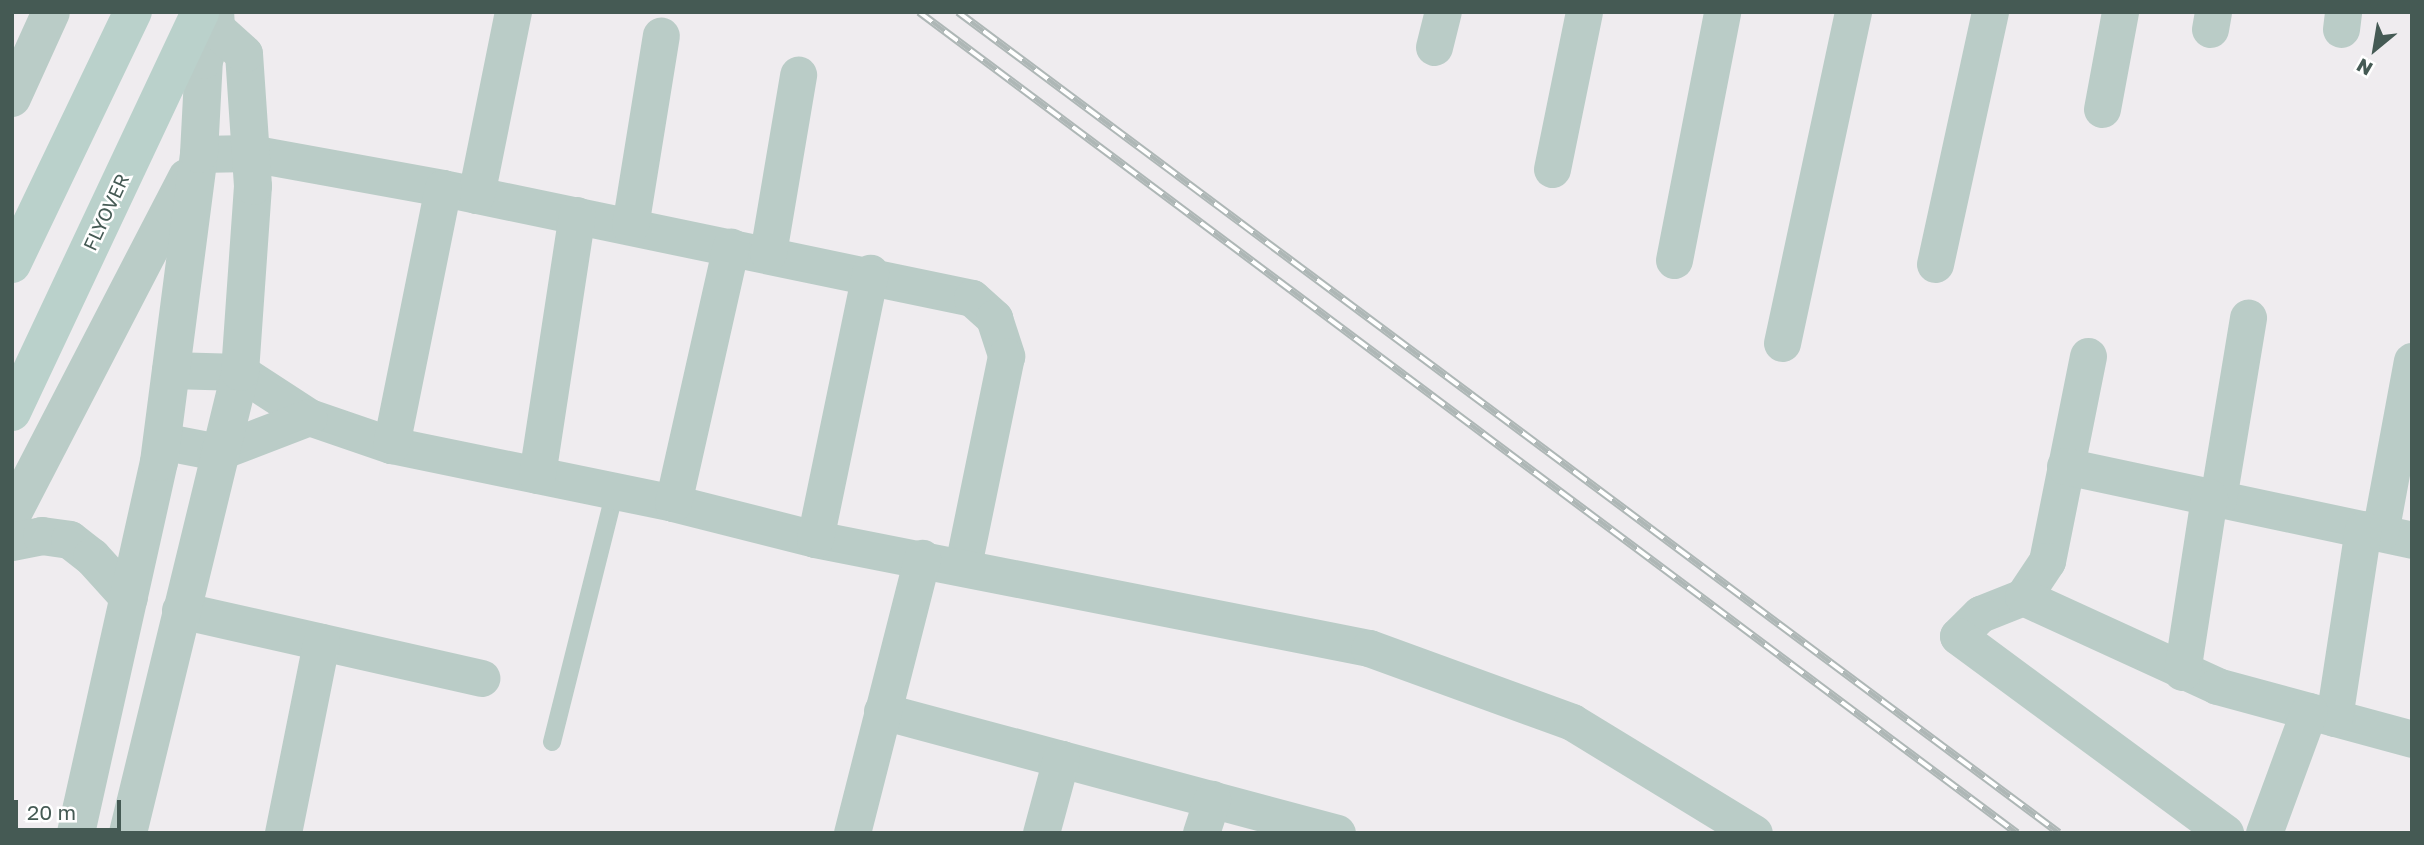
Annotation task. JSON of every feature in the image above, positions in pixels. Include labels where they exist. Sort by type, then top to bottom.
[{"type":"main road","points":[[12,264],[134,12]]},
{"type":"main road","name":"FLYOVER","points":[[12,412],[210,18]]},
{"type":"street","points":[[12,99],[51,12]]},
{"type":"street","points":[[391,445],[459,192],[513,12]]},
{"type":"street","points":[[1434,47],[1443,12]]},
{"type":"street","points":[[1552,169],[1584,12]]},
{"type":"street","points":[[1674,260],[1722,12]]},
{"type":"street","points":[[1782,343],[1853,12]]},
{"type":"street","points":[[1935,264],[1990,12]]},
{"type":"street","points":[[2102,109],[2120,12]]},
{"type":"street","points":[[128,833],[218,453],[240,372],[253,186],[243,54],[210,18]]},
{"type":"street","points":[[76,833],[161,441],[199,154],[204,60],[210,18]]},
{"type":"street","points":[[631,226],[661,35]]},
{"type":"street","points":[[768,253],[798,75]]},
{"type":"street","points":[[199,154],[250,153],[768,253],[971,298],[994,318],[1003,336],[1006,356],[963,566]]},
{"type":"street","points":[[12,515],[199,154]]},
{"type":"street","points":[[537,475],[577,215]]},
{"type":"street","points":[[673,503],[731,246]]},
{"type":"street","points":[[815,539],[870,274]]},
{"type":"street","points":[[2182,672],[2248,317]]},
{"type":"street","points":[[2088,356],[2048,561],[2023,597],[1980,614],[1958,636],[2225,833]]},
{"type":"street","points":[[2264,833],[2322,714],[2385,534],[2412,361]]},
{"type":"street","points":[[170,370],[240,372],[309,417],[391,445],[673,503],[815,539],[1369,648],[1572,722],[1754,833]]},
{"type":"street","points":[[161,441],[218,453],[309,417]]},
{"type":"street","points":[[2065,466],[2385,534]]},
{"type":"street","points":[[12,542],[42,536],[70,540],[129,598]]},
{"type":"street","points":[[852,833],[922,558]]},
{"type":"street","points":[[2023,597],[2182,672],[2412,739]]},
{"type":"street","points":[[180,610],[481,678]]},
{"type":"street","points":[[283,833],[321,642]]},
{"type":"street","points":[[882,711],[1061,759],[1207,816],[1337,833]]},
{"type":"street","points":[[1041,833],[1061,759]]},
{"type":"lane","points":[[552,742],[615,491]]},
{"type":"railway","points":[[919,12],[2017,833]]},
{"type":"railway","points":[[958,12],[2059,833]]}]
